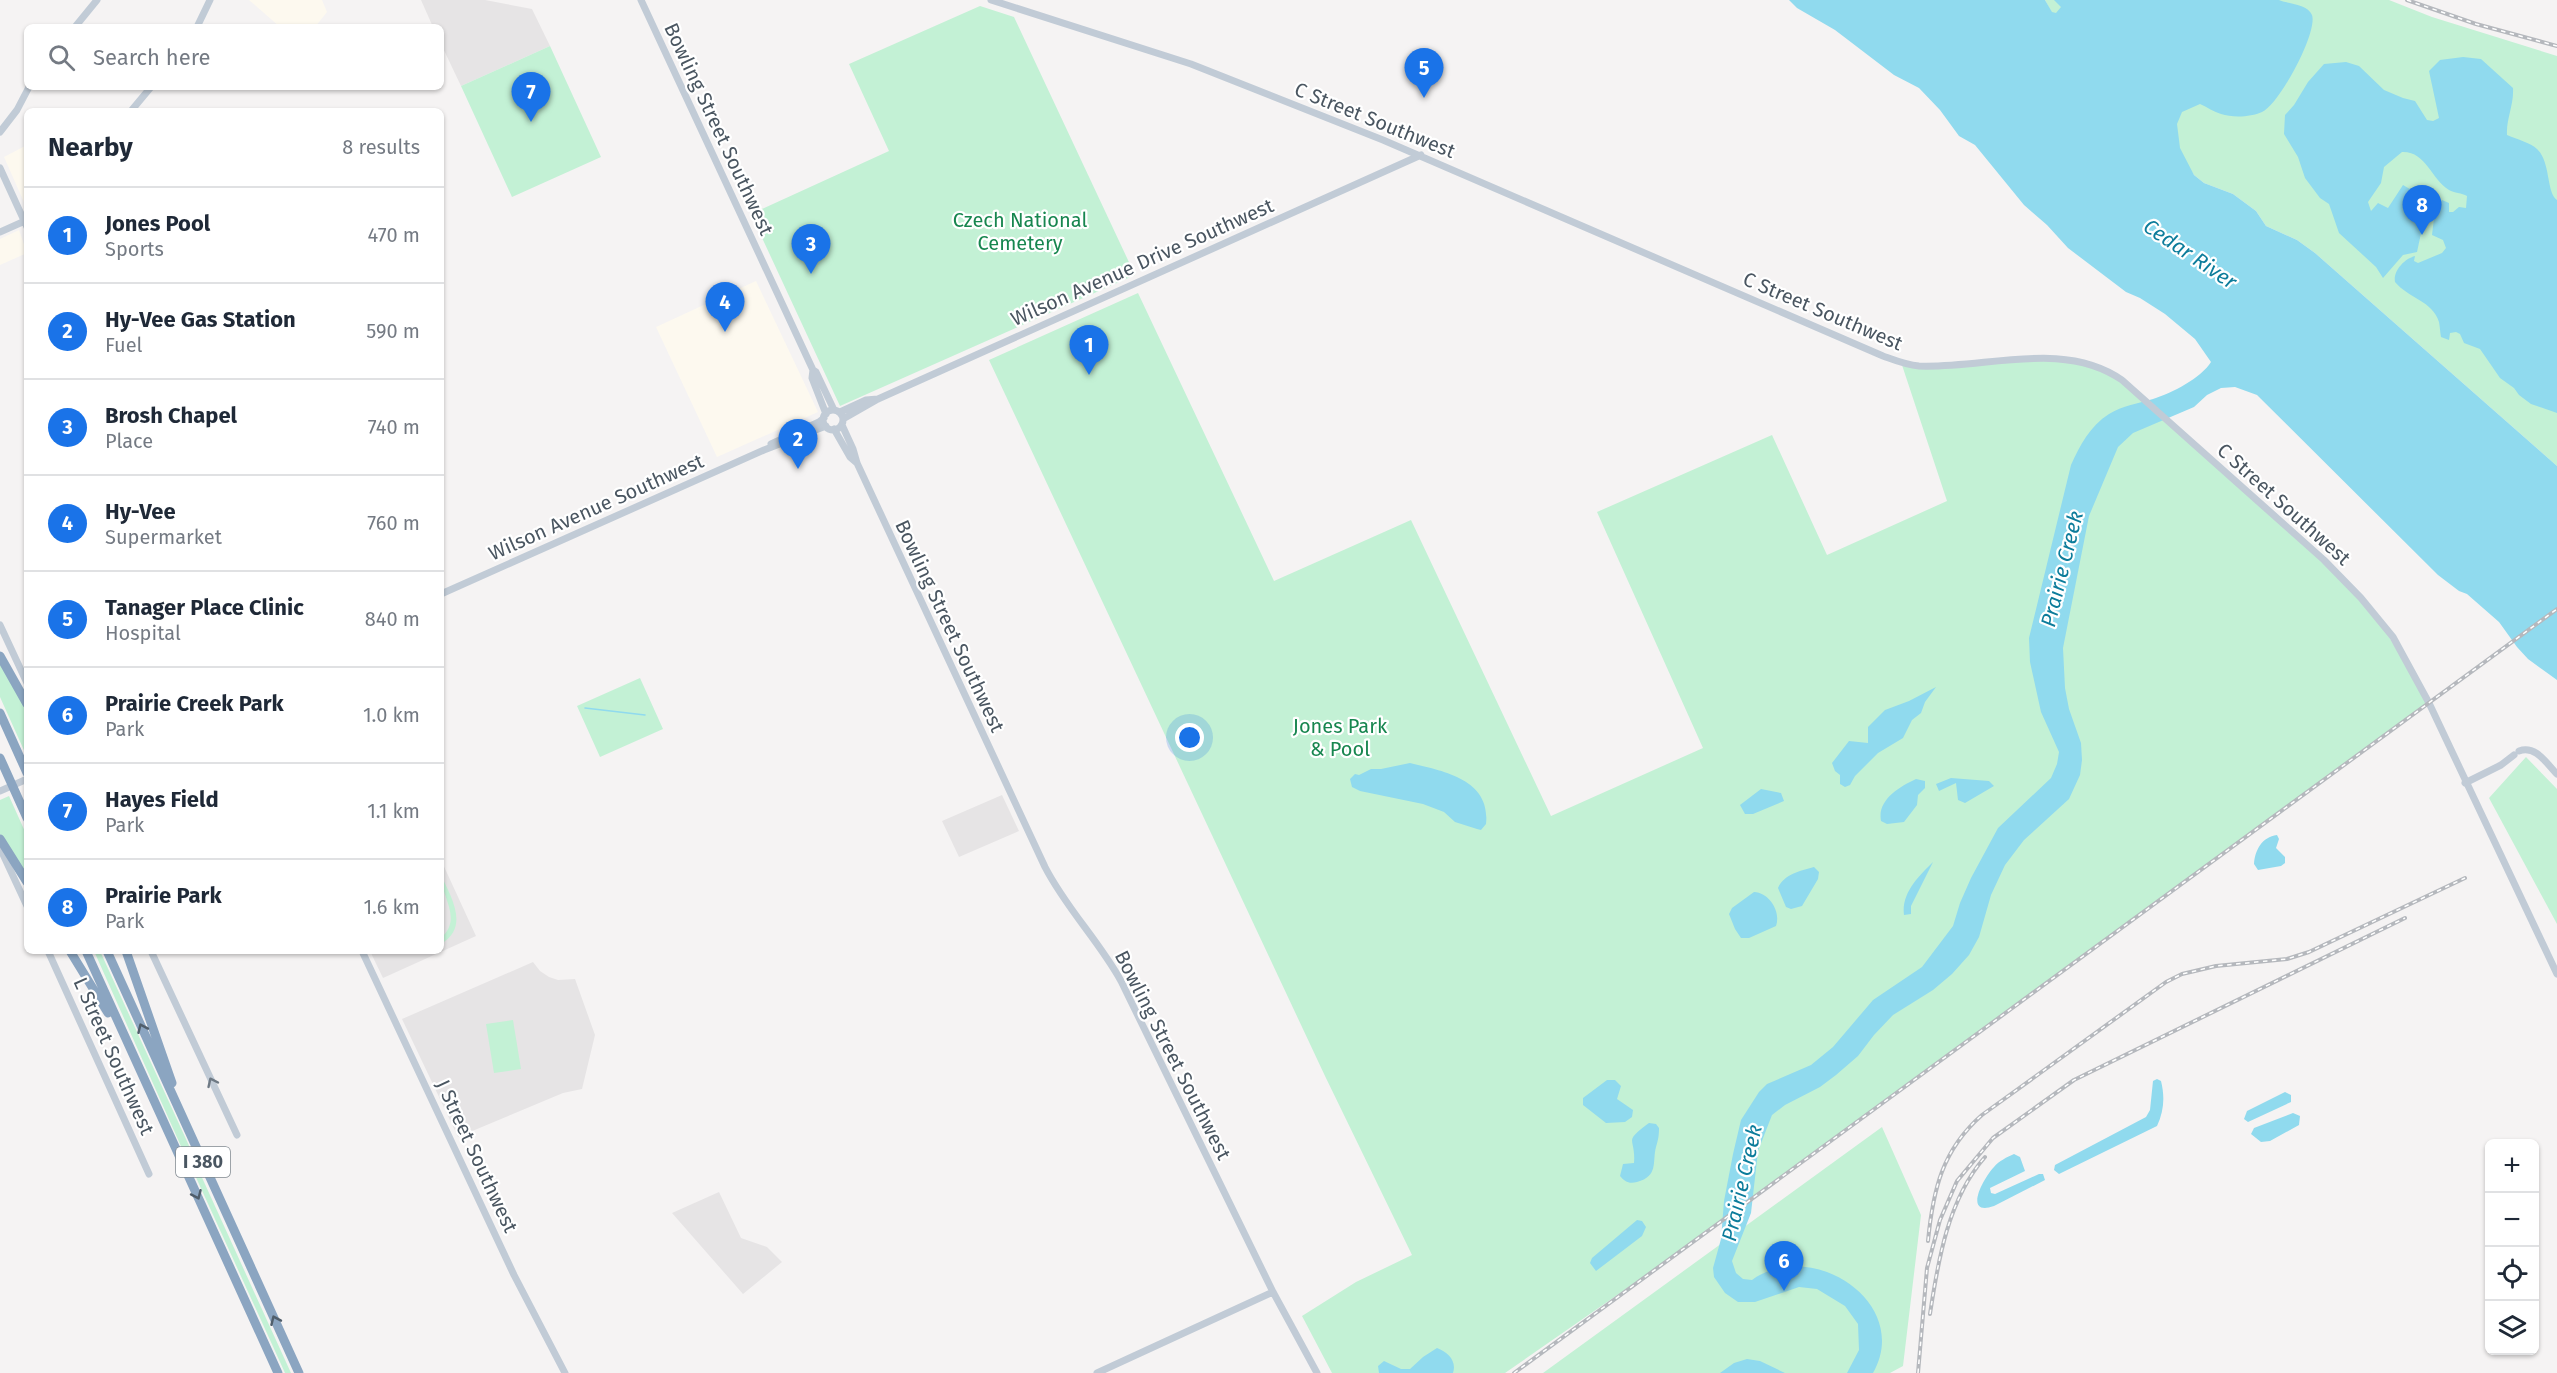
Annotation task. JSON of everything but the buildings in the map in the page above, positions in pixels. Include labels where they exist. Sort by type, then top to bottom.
[{"type":"highway","points":[[0,656],[24,699]]},
{"type":"highway","points":[[0,713],[24,766]]},
{"type":"highway","points":[[0,758],[24,811]]},
{"type":"highway","points":[[0,839],[24,877]]},
{"type":"highway","points":[[72,954],[129,1047]]},
{"type":"highway","name":"I 380","points":[[87,954],[278,1373]]},
{"type":"highway","name":"I 380","points":[[108,954],[298,1370]]},
{"type":"highway","points":[[127,954],[170,1075],[180,1111]]},
{"type":"highway","points":[[256,1325],[273,1373]]},
{"type":"main road","points":[[77,24],[97,0]]},
{"type":"main road","points":[[198,24],[210,0]]},
{"type":"main road","name":"Bowling Street Southwest","points":[[641,0],[813,370],[840,416],[857,463],[1045,867],[1121,981],[1273,1292],[1317,1373]]},
{"type":"main road","name":"C Street Southwest","points":[[991,0],[1191,64],[1421,155],[1883,356],[1918,366],[2068,358],[2107,369],[2324,560],[2361,598],[2388,631],[2408,662],[2557,974]]},
{"type":"main road","points":[[0,132],[17,110],[27,90]]},
{"type":"main road","points":[[134,108],[148,90]]},
{"type":"main road","name":"Wilson Avenue Drive Southwest","points":[[840,416],[1421,155]]},
{"type":"main road","points":[[0,168],[24,219]]},
{"type":"main road","points":[[0,232],[24,224]]},
{"type":"main road","name":"Bowling Street Southwest","points":[[813,370],[812,378],[830,428],[850,457],[857,463]]},
{"type":"main road","name":"Wilson Avenue Southwest","points":[[444,593],[764,450],[825,416],[840,416]]},
{"type":"main road","name":"Wilson Avenue Southwest","points":[[764,450],[830,428],[840,416]]},
{"type":"main road","points":[[0,625],[24,677]]},
{"type":"main road","points":[[2465,783],[2527,748],[2534,751],[2557,774]]},
{"type":"main road","points":[[0,791],[24,780]]},
{"type":"main road","points":[[0,848],[24,900]]},
{"type":"main road","name":"L Street Southwest","points":[[49,954],[149,1174]]},
{"type":"main road","points":[[152,954],[237,1135]]},
{"type":"main road","name":"J Street Southwest","points":[[363,954],[514,1275],[565,1373]]},
{"type":"main road","points":[[1097,1373],[1273,1292]]},
{"type":"shaded area","points":[[249,0],[322,0],[327,12],[317,24],[277,24]]},
{"type":"shaded area","points":[[421,0],[485,0],[532,9],[550,46],[461,86],[444,50],[444,24],[432,24]]},
{"type":"shaded area","points":[[24,147],[24,202],[4,157]]},
{"type":"shaded area","points":[[19,230],[24,244],[24,254],[0,265],[0,239]]},
{"type":"shaded area","points":[[756,281],[818,412],[717,457],[656,327]]},
{"type":"shaded area","points":[[1002,795],[1019,831],[959,857],[942,821]]},
{"type":"shaded area","points":[[444,867],[476,936],[444,950]]},
{"type":"shaded area","points":[[371,954],[436,954],[383,978]]},
{"type":"shaded area","points":[[533,962],[549,977],[558,980],[575,979],[595,1035],[582,1089],[563,1093],[458,1137],[402,1019]]},
{"type":"shaded area","points":[[719,1192],[741,1238],[767,1247],[782,1262],[743,1294],[672,1213]]},
{"type":"green space","points":[[2045,0],[2389,0],[2432,17],[2557,56],[2557,466],[2315,253],[2297,240],[2266,226],[2256,211],[2233,194],[2204,183],[2194,175],[2183,159],[2052,13]]},
{"type":"green space","name":"Czech National Cemetery","points":[[980,6],[1014,17],[1135,275],[840,406],[751,214],[889,151],[849,64]]},
{"type":"green space","points":[[550,46],[601,157],[512,197],[461,86]]},
{"type":"green space","name":"Jones Park & Pool","points":[[1138,293],[1274,581],[1411,520],[1551,816],[1703,748],[1597,512],[1772,435],[1827,555],[1947,501],[1901,362],[1918,366],[2068,358],[2107,369],[2296,534],[2377,617],[2429,703],[1705,1234],[1505,1373],[1332,1373],[1302,1316],[1356,1282],[1412,1255],[1325,1076],[989,360]]},
{"type":"green space","points":[[0,659],[24,703],[24,750],[0,697]]},
{"type":"green space","points":[[640,678],[663,729],[600,757],[577,706]]},
{"type":"green space","points":[[2526,757],[2557,789],[2557,924],[2489,798]]},
{"type":"green space","points":[[9,796],[24,829],[24,872],[0,834],[0,800]]},
{"type":"green space","points":[[444,882],[456,911],[456,920],[455,929],[444,942],[444,934],[450,923]]},
{"type":"green space","points":[[95,954],[101,954],[191,1150],[184,1153]]},
{"type":"green space","points":[[513,1020],[521,1069],[494,1073],[486,1024]]},
{"type":"green space","points":[[1882,1127],[1921,1215],[1903,1366],[1890,1373],[1543,1373]]},
{"type":"green space","points":[[194,1160],[291,1373],[285,1373],[189,1162]]},
{"type":"water","points":[[1789,0],[2045,0],[2052,12],[2056,13],[2061,7],[2054,0],[2279,0],[2310,11],[2312,24],[2303,51],[2287,83],[2269,107],[2258,114],[2242,116],[2221,114],[2200,104],[2182,112],[2177,124],[2180,148],[2194,175],[2204,183],[2233,194],[2256,211],[2266,226],[2297,240],[2315,253],[2557,466],[2557,680],[2528,659],[2499,622],[2467,594],[2459,591],[2438,575],[2257,395],[2235,387],[2221,388],[2207,395],[2194,407],[2133,433],[2118,447],[2089,516],[2063,648],[2065,688],[2069,709],[2081,743],[2082,760],[2080,775],[2069,799],[2024,840],[2005,865],[1991,895],[1979,937],[1969,955],[1933,990],[1893,1015],[1858,1056],[1836,1075],[1772,1115],[1758,1151],[1751,1213],[1732,1261],[1736,1273],[1743,1279],[1752,1280],[1775,1269],[1801,1266],[1826,1272],[1849,1284],[1868,1301],[1879,1322],[1882,1347],[1873,1373],[1847,1373],[1859,1350],[1858,1324],[1845,1306],[1817,1289],[1799,1287],[1755,1302],[1738,1302],[1725,1293],[1714,1277],[1713,1268],[1721,1239],[1724,1201],[1741,1120],[1759,1092],[1767,1084],[1811,1065],[1833,1047],[1873,1000],[1922,967],[1953,926],[1971,878],[1998,828],[2051,778],[2059,752],[2041,712],[2030,662],[2029,638],[2071,465],[2086,436],[2102,419],[2119,409],[2177,389],[2200,374],[2211,362],[2195,339],[2165,314],[2126,292],[2068,248],[2024,205],[1975,145],[1959,136],[1940,110],[1919,88],[1894,75],[1835,30],[1797,8]]},
{"type":"water","points":[[2463,57],[2481,59],[2513,88],[2507,135],[2537,149],[2544,161],[2551,190],[2557,200],[2557,413],[2531,404],[2519,395],[2514,388],[2500,378],[2480,349],[2464,343],[2460,334],[2450,333],[2449,340],[2441,337],[2439,322],[2431,309],[2395,282],[2400,266],[2407,260],[2415,256],[2414,261],[2418,263],[2442,253],[2446,248],[2443,240],[2432,235],[2434,218],[2442,200],[2449,203],[2449,212],[2453,212],[2459,207],[2466,208],[2467,196],[2449,190],[2423,161],[2410,153],[2402,152],[2384,167],[2381,183],[2368,202],[2371,211],[2378,203],[2388,208],[2403,185],[2415,192],[2413,213],[2423,224],[2417,252],[2403,255],[2383,278],[2376,267],[2339,233],[2329,204],[2320,198],[2305,178],[2298,157],[2284,134],[2285,115],[2324,64],[2346,62],[2359,66],[2384,90],[2415,101],[2427,120],[2433,121],[2439,118],[2429,71],[2440,60]]},
{"type":"water","points":[[1936,687],[1925,702],[1921,713],[1912,720],[1903,738],[1878,753],[1855,776],[1850,785],[1845,787],[1840,784],[1840,775],[1835,771],[1832,763],[1849,741],[1868,743],[1868,727],[1885,710]]},
{"type":"water","points":[[1410,763],[1450,774],[1473,787],[1481,797],[1486,809],[1486,824],[1481,830],[1455,822],[1444,812],[1423,804],[1360,791],[1352,787],[1350,779],[1355,774]]},
{"type":"water","points":[[1951,778],[1989,781],[1994,786],[1965,803],[1958,800],[1956,783],[1939,791],[1936,784]]},
{"type":"water","points":[[1916,779],[1925,781],[1925,788],[1918,795],[1917,805],[1904,822],[1887,824],[1881,821],[1882,807],[1891,795]]},
{"type":"water","points":[[1761,789],[1781,793],[1784,801],[1753,814],[1745,814],[1740,805]]},
{"type":"water","points":[[2277,835],[2279,839],[2276,848],[2285,857],[2285,863],[2281,866],[2258,870],[2254,864],[2258,849],[2267,838]]},
{"type":"water","points":[[1933,862],[1911,906],[1911,914],[1904,915],[1908,892]]},
{"type":"water","points":[[1814,867],[1819,872],[1818,879],[1802,906],[1791,909],[1786,907],[1778,888],[1781,883],[1793,874]]},
{"type":"water","points":[[1754,892],[1765,896],[1773,904],[1777,915],[1776,926],[1749,938],[1741,938],[1729,914],[1732,908]]},
{"type":"water","points":[[2157,1079],[2161,1081],[2163,1098],[2157,1126],[2059,1174],[2054,1170],[2055,1165],[2146,1117],[2150,1110],[2153,1081]]},
{"type":"water","points":[[1607,1080],[1615,1080],[1621,1086],[1617,1099],[1633,1110],[1632,1117],[1625,1122],[1606,1123],[1583,1105],[1583,1098]]},
{"type":"water","points":[[2285,1092],[2291,1095],[2291,1102],[2248,1122],[2244,1119],[2247,1111]]},
{"type":"water","points":[[2293,1113],[2300,1116],[2299,1125],[2270,1141],[2261,1142],[2251,1134],[2254,1128]]},
{"type":"water","points":[[1649,1123],[1656,1124],[1659,1128],[1652,1172],[1649,1176],[1634,1183],[1627,1182],[1620,1176],[1623,1164],[1634,1163],[1633,1138]]},
{"type":"water","points":[[2014,1154],[2020,1157],[2025,1171],[1990,1188],[1991,1193],[1995,1194],[2039,1174],[2043,1174],[2045,1180],[1994,1206],[1984,1208],[1979,1206],[1978,1194],[1990,1172],[2001,1161]]},
{"type":"water","points":[[1637,1220],[1642,1221],[1646,1227],[1642,1236],[1596,1271],[1590,1263],[1592,1258]]},
{"type":"water","points":[[1437,1348],[1451,1357],[1454,1365],[1453,1373],[1379,1373],[1378,1366],[1384,1361],[1401,1369],[1410,1369]]},
{"type":"water","points":[[1747,1359],[1760,1361],[1785,1373],[1720,1373],[1734,1363]]},
{"type":"waterway","points":[[585,708],[645,715]]},
{"type":"railway","points":[[2407,0],[2476,24],[2557,46]]},
{"type":"railway","points":[[1514,1373],[2557,609]]},
{"type":"railway","points":[[1928,1241],[1933,1205],[1942,1172],[1957,1142],[1968,1128],[1982,1115],[2166,982],[2182,974],[2216,966],[2287,959],[2309,952],[2465,878]]},
{"type":"railway","points":[[1918,1373],[1927,1268],[1940,1220],[1957,1181],[1993,1138],[2074,1080],[2405,918]]},
{"type":"railway","points":[[1930,1314],[1941,1252],[1953,1211],[1972,1174],[1985,1157]]},
{"type":"place","name":"Tanager Place Clinic","points":[[1424,98]]},
{"type":"place","name":"Hayes Field","points":[[531,122]]},
{"type":"place","name":"Prairie Park","points":[[2422,235]]},
{"type":"place","name":"Brosh Chapel","points":[[811,274]]},
{"type":"place","name":"Hy-Vee","points":[[725,332]]},
{"type":"place","name":"Jones Pool","points":[[1089,375]]},
{"type":"place","name":"Hy-Vee Gas Station","points":[[798,469]]},
{"type":"place","name":"Prairie Creek Park","points":[[1784,1291]]},
{"type":"water label","name":"Cedar River","points":[[2190,254]]},
{"type":"water label","name":"Prairie Creek","points":[[2062,569]]},
{"type":"water label","name":"Prairie Creek","points":[[1742,1183]]}]
